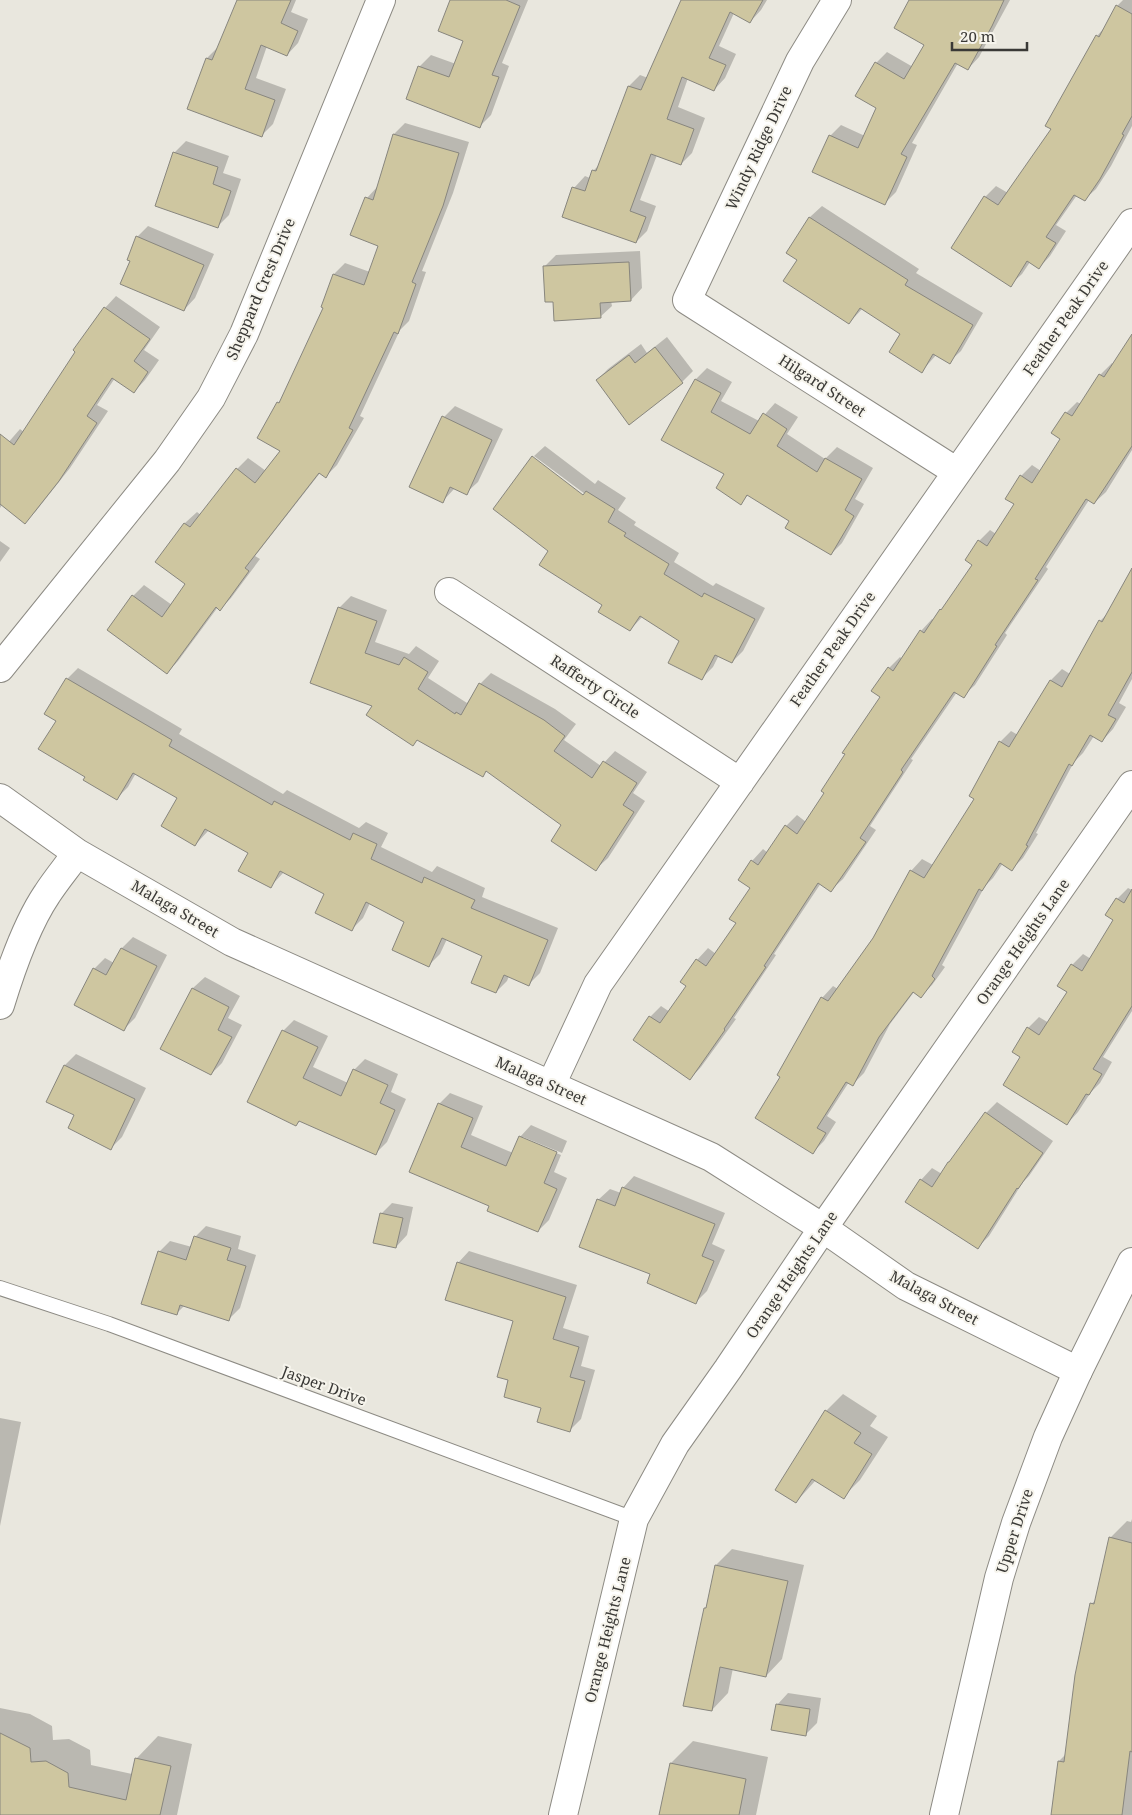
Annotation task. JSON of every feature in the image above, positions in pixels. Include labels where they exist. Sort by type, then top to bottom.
[{"type":"street","name":"Sheppard Crest Drive","points":[[0,668],[167,461],[211,398],[244,334],[381,0]]},
{"type":"street","name":"Windy Ridge Drive","points":[[687,300],[800,61],[837,0]]},
{"type":"street","name":"Feather Peak Drive","points":[[552,1085],[598,984],[1132,223]]},
{"type":"street","name":"Hilgard Street","points":[[687,300],[957,472]]},
{"type":"street","name":"Rafferty Circle","points":[[450,592],[740,782]]},
{"type":"street","name":"Orange Heights Lane","points":[[563,1815],[634,1519],[675,1444],[1132,785]]},
{"type":"street","name":"Malaga Street","points":[[0,798],[77,853],[232,942],[711,1157],[823,1228],[906,1286],[1078,1371]]},
{"type":"street","points":[[0,1004],[25,936],[46,895],[77,853]]},
{"type":"street","name":"Upper Drive","points":[[944,1815],[1002,1568],[1016,1523],[1048,1437],[1078,1371],[1132,1262]]},
{"type":"lane","name":"Jasper Drive","points":[[0,1288],[109,1324],[634,1519]]},
{"type":"building","points":[[237,0],[291,0],[281,23],[298,31],[287,56],[261,45],[245,89],[275,100],[262,137],[187,109],[206,58],[212,60]]},
{"type":"building","points":[[450,0],[506,0],[520,6],[492,75],[499,77],[480,128],[406,99],[418,66],[449,77],[463,41],[438,31]]},
{"type":"building","points":[[681,0],[763,0],[750,23],[730,12],[709,58],[726,65],[714,91],[682,77],[667,119],[694,129],[681,165],[651,154],[630,211],[646,217],[636,243],[562,217],[572,187],[585,191],[592,170],[596,171],[628,86],[641,90]]},
{"type":"building","points":[[909,0],[1004,0],[968,70],[955,63],[901,154],[907,157],[885,205],[812,172],[829,135],[858,148],[876,108],[855,96],[875,62],[904,79],[924,45],[894,28]]},
{"type":"building","points":[[1116,5],[1132,14],[1132,116],[1100,179],[1085,201],[1074,195],[1046,237],[1056,243],[1039,269],[1027,261],[1011,287],[951,248],[984,196],[998,205],[1051,129],[1045,126],[1096,35],[1099,37]]},
{"type":"building","points":[[393,134],[459,153],[443,206],[412,282],[416,284],[398,334],[394,332],[349,428],[353,430],[326,478],[319,473],[245,568],[249,571],[220,611],[216,607],[167,674],[107,630],[132,595],[162,617],[185,584],[155,562],[184,523],[190,527],[236,468],[255,483],[280,451],[257,438],[277,402],[279,403],[323,308],[321,307],[333,274],[364,285],[378,246],[350,235],[365,197],[373,200]]},
{"type":"building","points":[[173,152],[218,167],[213,184],[231,191],[218,228],[155,206]]},
{"type":"building","points":[[809,217],[908,280],[905,285],[973,325],[950,364],[933,354],[922,373],[889,352],[900,334],[860,308],[849,324],[783,281],[797,260],[786,253]]},
{"type":"building","points":[[136,236],[204,265],[184,311],[120,284],[130,261],[127,260]]},
{"type":"building","points":[[629,262],[631,301],[600,303],[601,318],[554,321],[553,302],[545,302],[543,266]]},
{"type":"building","points":[[104,307],[150,339],[134,361],[148,372],[134,393],[112,378],[87,416],[97,423],[59,481],[25,524],[0,504],[0,434],[14,445],[75,352],[73,350]]},
{"type":"building","points":[[1132,334],[1132,446],[1094,504],[1086,499],[1035,579],[1038,580],[995,645],[997,646],[964,698],[954,692],[901,770],[903,772],[860,838],[866,842],[831,892],[818,883],[764,966],[766,967],[690,1080],[633,1040],[649,1016],[660,1023],[686,986],[680,982],[696,959],[706,966],[736,923],[729,919],[750,888],[738,880],[751,860],[758,865],[785,825],[797,834],[824,793],[821,791],[845,754],[842,753],[880,697],[871,691],[888,667],[893,671],[920,630],[924,633],[941,610],[972,565],[965,560],[978,540],[987,546],[1014,504],[1005,499],[1020,475],[1032,483],[1060,439],[1051,433],[1065,412],[1072,416],[1099,374],[1104,377]]},
{"type":"building","points":[[655,347],[683,383],[629,425],[596,380],[629,355],[635,363]]},
{"type":"building","points":[[695,379],[721,393],[711,412],[750,434],[763,413],[787,429],[777,446],[817,472],[825,458],[862,479],[845,510],[854,516],[831,555],[785,528],[789,521],[747,495],[741,505],[716,488],[724,474],[661,440]]},
{"type":"building","points":[[442,416],[492,440],[467,495],[450,487],[443,503],[409,487]]},
{"type":"building","points":[[532,456],[583,495],[586,491],[615,509],[608,522],[626,533],[624,536],[669,564],[664,574],[702,597],[704,593],[755,619],[732,663],[715,655],[702,680],[668,663],[679,641],[640,616],[630,631],[598,612],[602,605],[539,565],[548,551],[493,509]]},
{"type":"building","points":[[1132,568],[1132,672],[1108,715],[1116,719],[1102,742],[1090,735],[1072,766],[1069,764],[1026,845],[1028,846],[1012,871],[1000,863],[982,891],[979,889],[932,976],[935,979],[921,998],[913,992],[879,1037],[853,1086],[846,1082],[817,1128],[826,1133],[813,1154],[755,1118],[780,1077],[777,1075],[821,997],[828,1001],[873,938],[910,870],[924,878],[974,799],[969,796],[999,741],[1009,747],[1050,680],[1062,687],[1099,620],[1102,622]]},
{"type":"building","points":[[338,607],[377,621],[365,653],[399,665],[404,657],[428,672],[418,689],[455,714],[456,712],[461,715],[479,683],[544,720],[565,736],[554,751],[592,778],[603,761],[637,783],[623,805],[634,812],[596,871],[551,841],[561,825],[486,771],[483,777],[417,740],[413,746],[366,715],[372,706],[310,683]]},
{"type":"building","points":[[66,678],[172,740],[169,746],[272,805],[274,801],[350,840],[353,833],[377,844],[371,859],[422,883],[424,877],[475,900],[471,908],[548,940],[529,986],[504,975],[496,993],[471,983],[482,956],[442,938],[429,967],[392,950],[404,922],[366,902],[352,931],[315,913],[324,894],[280,871],[271,888],[238,871],[248,853],[205,829],[195,846],[161,826],[177,798],[133,773],[117,800],[83,780],[85,777],[38,749],[56,721],[44,714]]},
{"type":"building","points":[[1132,889],[1132,1006],[1093,1069],[1102,1074],[1089,1095],[1086,1094],[1067,1125],[1003,1085],[1020,1057],[1012,1052],[1027,1027],[1039,1035],[1067,992],[1057,986],[1071,964],[1082,971],[1113,920],[1105,915],[1116,898],[1124,903]]},
{"type":"building","points":[[121,948],[157,966],[124,1031],[74,1005],[93,968],[106,975]]},
{"type":"building","points":[[192,988],[229,1007],[218,1030],[232,1037],[211,1075],[160,1049]]},
{"type":"building","points":[[282,1030],[318,1047],[303,1078],[341,1096],[353,1069],[388,1085],[380,1103],[395,1110],[376,1155],[299,1121],[296,1126],[247,1102]]},
{"type":"building","points":[[64,1065],[135,1099],[111,1150],[68,1128],[74,1115],[46,1102]]},
{"type":"building","points":[[438,1103],[473,1118],[461,1147],[506,1166],[519,1136],[557,1152],[544,1183],[557,1189],[538,1232],[487,1211],[489,1206],[409,1172]]},
{"type":"building","points":[[985,1112],[1043,1153],[1017,1188],[978,1249],[905,1202],[920,1179],[932,1187]]},
{"type":"building","points":[[622,1187],[715,1224],[702,1256],[714,1261],[696,1304],[647,1283],[650,1274],[579,1247],[597,1199],[615,1206]]},
{"type":"building","points":[[380,1213],[403,1218],[396,1248],[373,1243]]},
{"type":"building","points":[[194,1236],[231,1248],[227,1260],[246,1266],[229,1321],[180,1305],[177,1315],[141,1304],[158,1251],[186,1260]]},
{"type":"building","points":[[457,1262],[566,1297],[553,1339],[579,1347],[570,1377],[585,1381],[570,1432],[537,1422],[541,1408],[504,1397],[508,1380],[497,1377],[513,1321],[445,1300]]},
{"type":"building","points":[[825,1410],[861,1433],[854,1443],[872,1454],[844,1499],[812,1479],[796,1503],[775,1490]]},
{"type":"building","points":[[1109,1537],[1132,1543],[1132,1752],[1130,1751],[1122,1815],[1051,1815],[1058,1761],[1064,1762],[1075,1675],[1090,1603],[1094,1604]]},
{"type":"building","points":[[715,1565],[788,1581],[766,1677],[720,1667],[712,1711],[683,1706]]},
{"type":"building","points":[[776,1704],[810,1709],[806,1736],[771,1730]]},
{"type":"building","points":[[0,1733],[30,1748],[31,1762],[46,1761],[68,1773],[69,1787],[126,1800],[135,1758],[171,1766],[160,1815],[0,1815]]},
{"type":"building","points":[[670,1763],[746,1779],[739,1815],[659,1815]]}]
